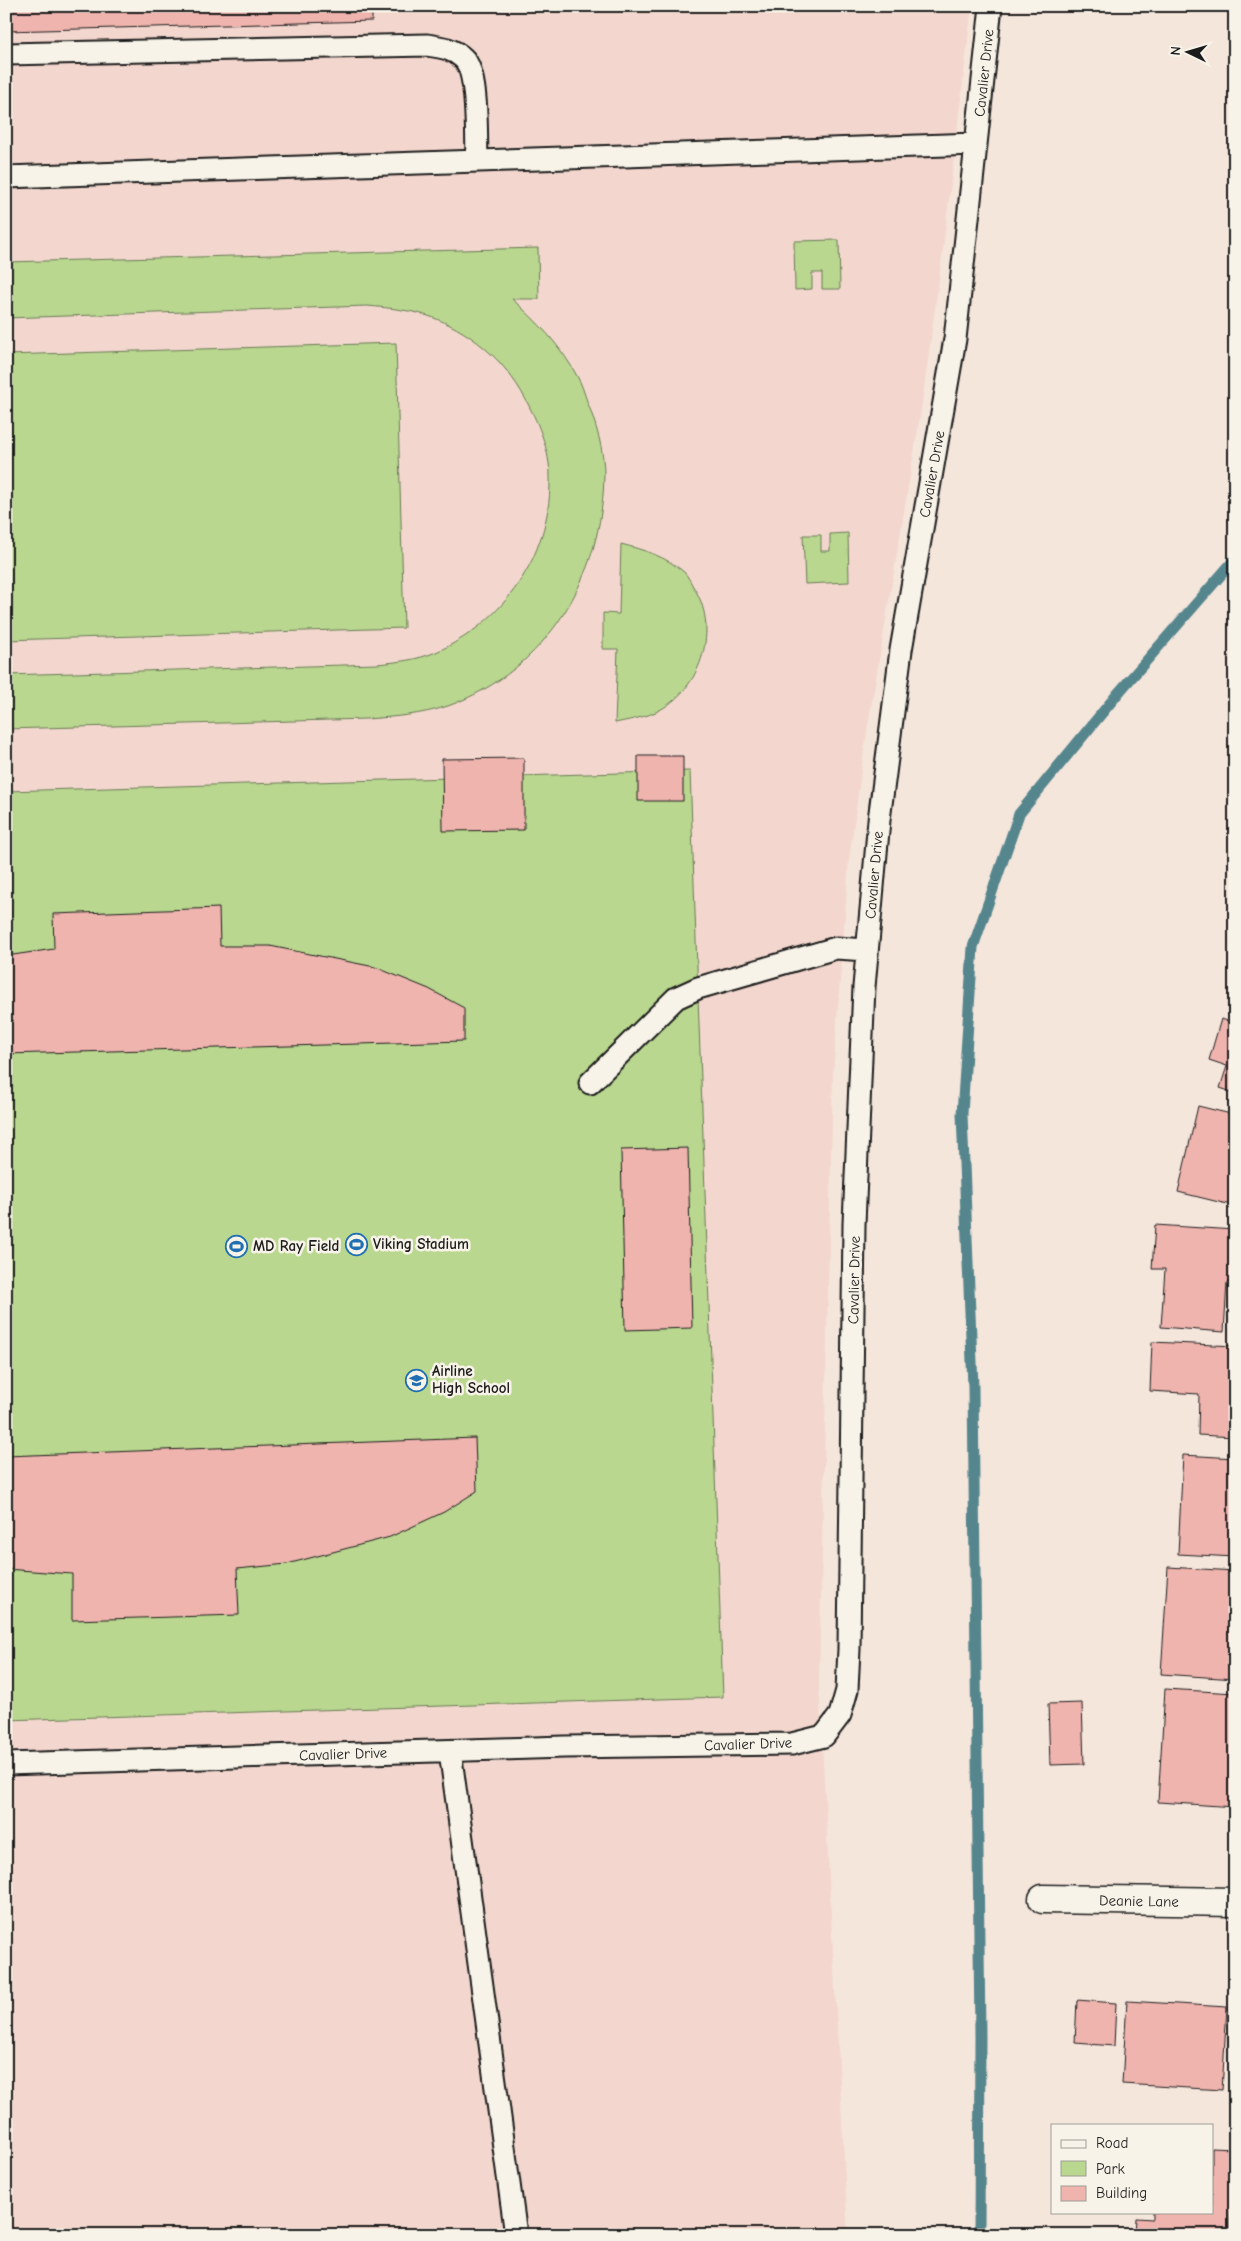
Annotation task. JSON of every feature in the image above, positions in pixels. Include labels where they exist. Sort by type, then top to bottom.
[{"type":"street","name":"Deanie Lane","points":[[1043,1899],[1235,1902]]},
{"type":"lane","name":"Cavalier Drive","points":[[6,1764],[450,1751],[792,1744],[824,1736],[840,1716],[847,1690],[850,1649],[854,1224],[867,950],[879,820],[901,650],[955,339],[991,6]]},
{"type":"lane","points":[[6,54],[427,45],[448,48],[464,59],[474,79],[477,161]]},
{"type":"lane","points":[[6,176],[976,144]]},
{"type":"lane","points":[[590,1083],[676,998],[698,988],[836,948],[867,950]]},
{"type":"lane","points":[[450,1751],[516,2235]]},
{"type":"shaded area","name":"Airline High School","points":[[6,6],[972,6],[943,250],[921,411],[864,750],[849,861],[833,1076],[819,1684],[848,2235],[6,2235]]},
{"type":"green space","points":[[839,240],[840,289],[822,289],[822,273],[812,273],[812,289],[795,290],[794,241]]},
{"type":"green space","points":[[538,248],[539,299],[512,299],[548,334],[564,354],[579,379],[599,437],[604,474],[601,512],[593,549],[580,583],[563,615],[541,644],[514,669],[483,690],[448,706],[418,714],[366,719],[6,729],[6,675],[377,664],[414,659],[436,652],[482,624],[502,605],[518,584],[532,561],[542,536],[548,509],[550,472],[541,433],[529,406],[512,378],[502,365],[478,342],[434,318],[410,311],[367,306],[6,318],[6,262]]},
{"type":"green space","points":[[396,343],[404,628],[6,640],[6,355]]},
{"type":"green space","points":[[848,533],[849,582],[805,584],[803,535],[821,535],[821,551],[830,551],[830,534]]},
{"type":"green space","points":[[621,544],[662,558],[684,572],[701,603],[705,618],[706,634],[699,666],[691,681],[681,693],[669,704],[657,711],[615,723],[618,649],[603,649],[603,613],[619,614]]},
{"type":"green space","name":"Viking Stadium","points":[[690,771],[723,1697],[6,1720],[6,791]]},
{"type":"building","points":[[6,6],[372,6],[372,21],[6,31]]},
{"type":"building","points":[[638,756],[683,756],[683,801],[638,801]]},
{"type":"building","points":[[524,758],[524,830],[443,831],[442,759]]},
{"type":"building","points":[[219,908],[220,946],[270,946],[375,967],[429,989],[464,1008],[464,1041],[6,1054],[6,956],[54,949],[53,914]]},
{"type":"building","points":[[1221,1019],[1235,1023],[1235,1093],[1220,1088],[1227,1066],[1209,1060]]},
{"type":"building","points":[[1198,1106],[1235,1115],[1235,1206],[1178,1192]]},
{"type":"building","points":[[688,1148],[692,1328],[625,1330],[621,1150]]},
{"type":"building","points":[[1155,1225],[1235,1230],[1235,1283],[1227,1282],[1224,1332],[1161,1327],[1165,1269],[1152,1269]]},
{"type":"building","points":[[1152,1342],[1235,1346],[1235,1437],[1198,1435],[1199,1394],[1150,1391]]},
{"type":"building","points":[[475,1438],[477,1491],[444,1512],[390,1537],[287,1564],[237,1569],[239,1615],[72,1620],[72,1574],[6,1569],[6,1456]]},
{"type":"building","points":[[1183,1455],[1235,1458],[1235,1557],[1178,1554]]},
{"type":"building","points":[[1168,1567],[1235,1571],[1235,1679],[1161,1674]]},
{"type":"building","points":[[1165,1689],[1235,1693],[1235,1807],[1158,1802]]},
{"type":"building","points":[[1082,1703],[1084,1764],[1050,1765],[1048,1704]]},
{"type":"building","points":[[1077,2000],[1116,2003],[1114,2046],[1075,2043]]},
{"type":"building","points":[[1127,2001],[1227,2007],[1222,2090],[1122,2084]]},
{"type":"building","points":[[1214,2148],[1233,2149],[1229,2235],[1135,2235],[1136,2218],[1153,2219],[1153,2214],[1214,2214]]},
{"type":"waterway","points":[[979,2235],[980,2036],[973,1387],[962,1114],[973,947],[1019,814],[1120,691],[1235,559]]},
{"type":"place","name":"Viking Stadium","points":[[357,1244]]},
{"type":"place","name":"MD Ray Field","points":[[237,1246]]},
{"type":"place","name":"Airline High School","points":[[416,1380]]}]
